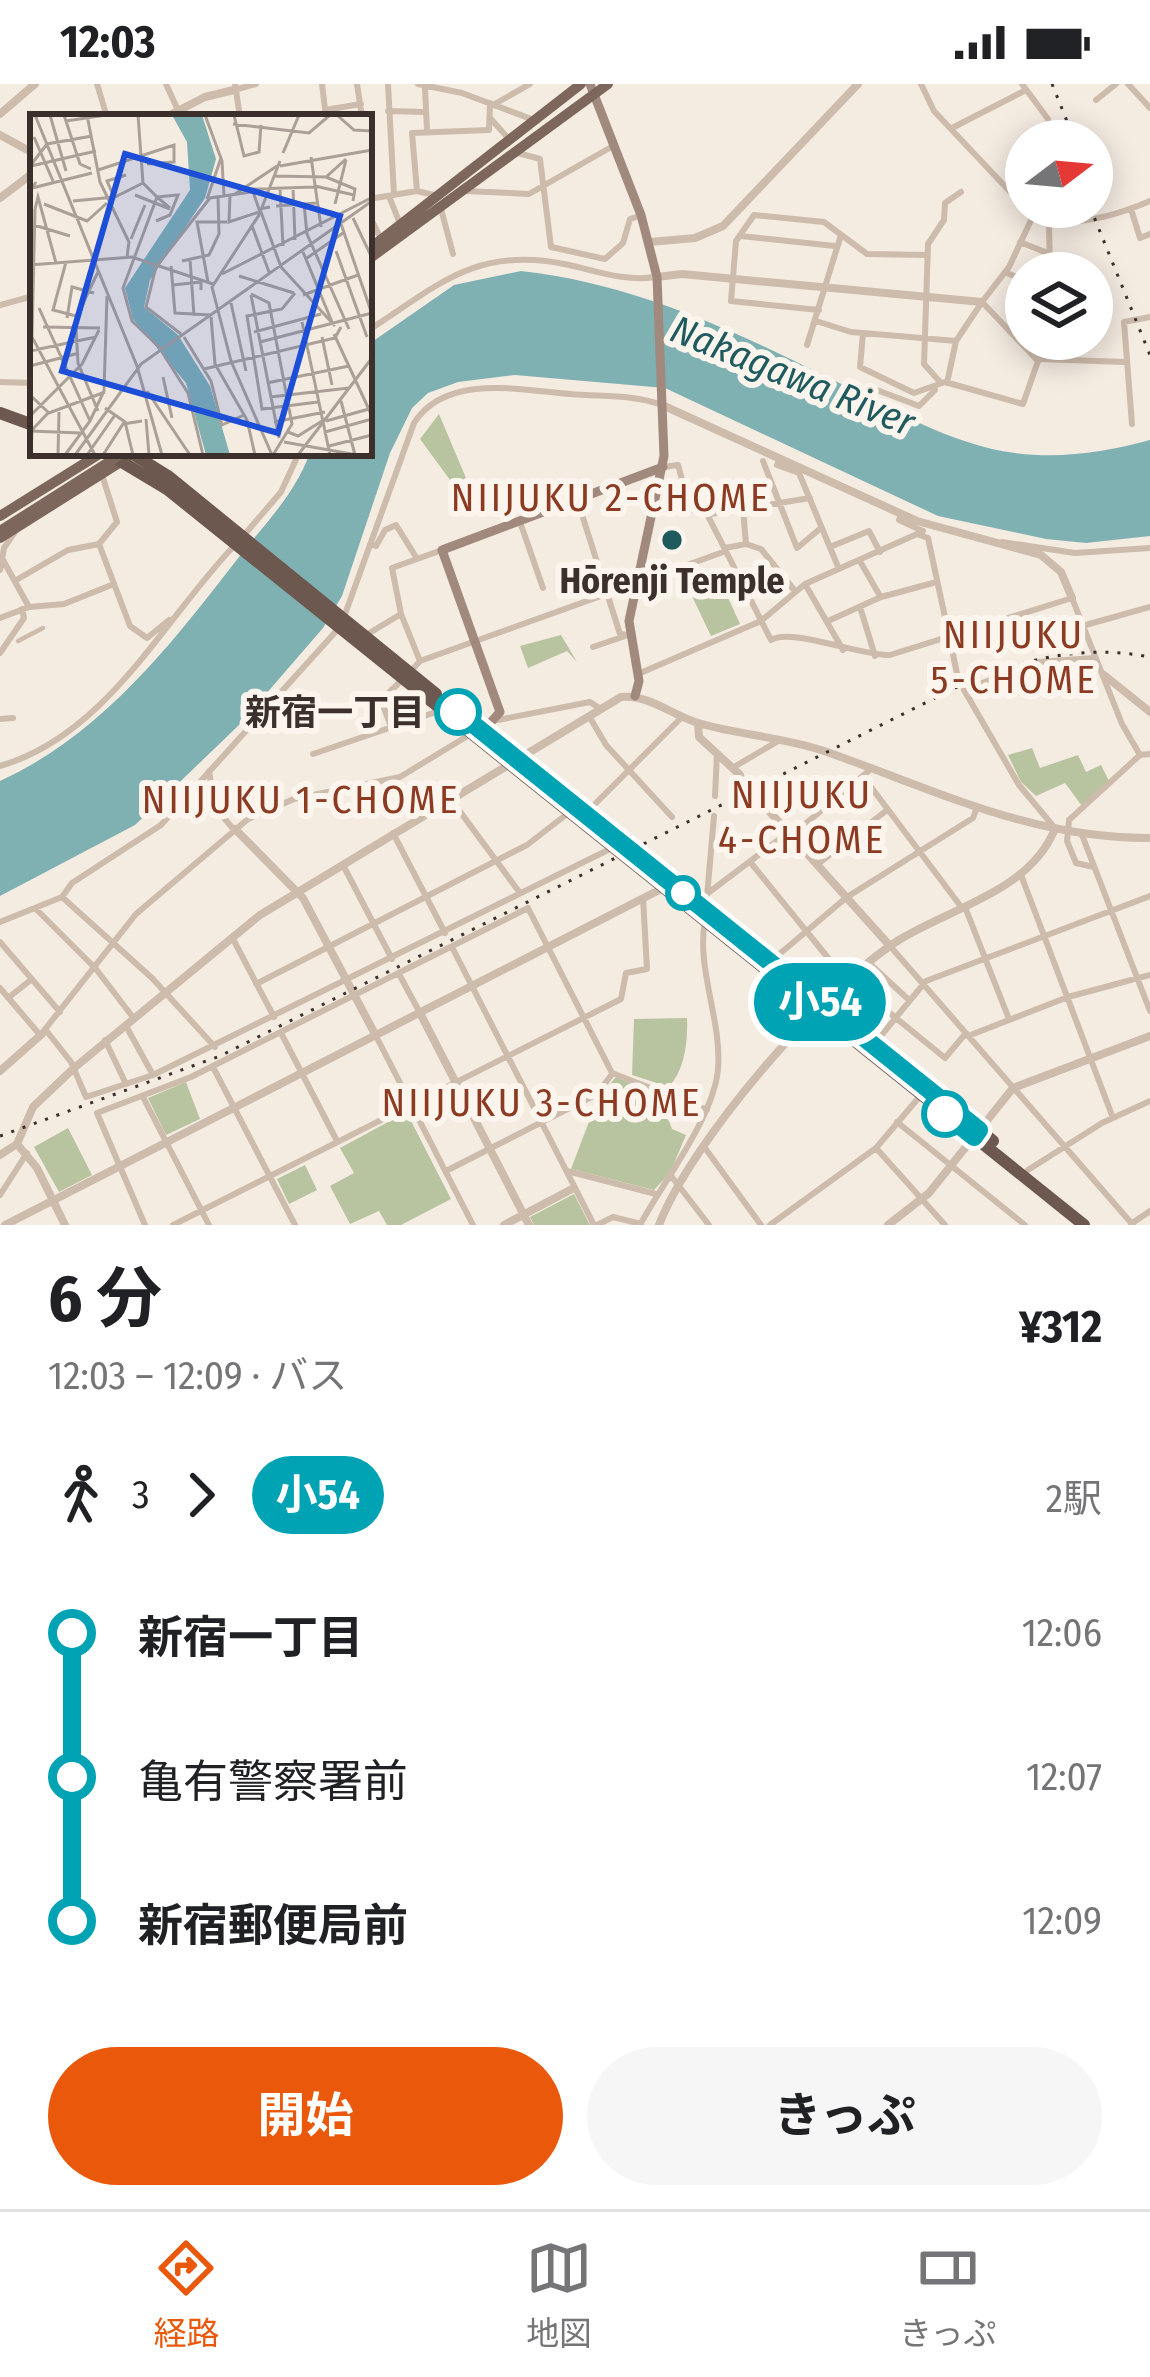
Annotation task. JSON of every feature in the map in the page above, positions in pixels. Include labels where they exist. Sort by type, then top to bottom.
[{"type":"highway","points":[[0,409],[30,420]]},
{"type":"highway","points":[[124,456],[411,671],[443,710],[477,732]]},
{"type":"highway","points":[[338,620],[366,635],[411,671],[477,732],[585,814],[614,842]]},
{"type":"highway","points":[[514,761],[569,812],[873,1045],[1084,1225]]},
{"type":"highway","points":[[705,916],[770,962],[921,1094],[1096,1225]]},
{"type":"main road","points":[[372,256],[437,200],[461,190],[534,120],[588,87],[608,84]]},
{"type":"main road","points":[[372,246],[588,87]]},
{"type":"main road","points":[[588,87],[641,215],[657,277],[663,466],[628,634],[638,674],[635,696]]},
{"type":"main road","points":[[0,527],[118,456]]},
{"type":"main road","points":[[0,527],[19,526],[101,476],[119,456]]},
{"type":"main road","points":[[84,461],[88,484]]},
{"type":"main road","points":[[0,527],[84,461]]},
{"type":"main road","points":[[477,732],[498,720],[500,712],[442,550],[663,466]]},
{"type":"street","points":[[0,114],[35,84]]},
{"type":"street","points":[[97,84],[106,114]]},
{"type":"street","points":[[166,84],[179,114],[234,88],[256,84]]},
{"type":"street","points":[[322,84],[325,113],[361,104]]},
{"type":"street","points":[[357,84],[362,114]]},
{"type":"street","points":[[388,84],[392,196],[400,224]]},
{"type":"street","points":[[492,103],[530,84]]},
{"type":"street","points":[[650,242],[695,238],[723,226],[858,84]]},
{"type":"street","points":[[931,84],[922,87],[1005,186]]},
{"type":"street","points":[[1096,100],[1116,84]]},
{"type":"street","points":[[1128,84],[1150,108]]},
{"type":"street","points":[[427,130],[423,85],[534,120]]},
{"type":"street","points":[[952,128],[1024,87],[1048,118]]},
{"type":"street","points":[[417,191],[412,133],[489,130],[492,103]]},
{"type":"street","points":[[492,103],[491,122],[512,145],[540,159],[539,189],[551,247],[605,259],[623,243],[630,219],[641,215]]},
{"type":"street","points":[[388,112],[426,112]]},
{"type":"street","points":[[0,135],[30,151]]},
{"type":"street","points":[[461,190],[529,194],[613,146]]},
{"type":"street","points":[[0,197],[30,175]]},
{"type":"street","points":[[372,199],[417,191],[437,200],[453,254]]},
{"type":"street","points":[[942,384],[924,364],[926,255],[944,220],[945,203],[961,192]]},
{"type":"street","points":[[1113,212],[1150,201]]},
{"type":"street","points":[[1131,209],[1140,238],[1150,234]]},
{"type":"street","points":[[819,310],[730,301],[741,236],[754,215],[824,222],[867,254],[926,255]]},
{"type":"street","points":[[372,221],[381,239]]},
{"type":"street","points":[[1015,252],[1027,228]]},
{"type":"street","points":[[807,345],[841,235]]},
{"type":"street","points":[[741,236],[836,246]]},
{"type":"street","points":[[1020,242],[1045,252]]},
{"type":"street","points":[[372,328],[445,277],[491,262],[535,260],[627,280],[733,278],[982,302],[1005,326]]},
{"type":"street","points":[[869,387],[920,406],[942,384],[956,341],[1005,273]]},
{"type":"street","points":[[0,305],[30,297]]},
{"type":"street","points":[[1132,424],[1124,322],[1150,317]]},
{"type":"street","points":[[816,321],[863,333],[956,341]]},
{"type":"street","points":[[863,333],[860,367],[914,393],[942,384],[1023,404],[1038,360],[1126,362]]},
{"type":"street","points":[[0,382],[30,383]]},
{"type":"street","points":[[0,922],[62,897],[72,883],[160,825],[338,620],[414,423],[440,400],[502,387],[662,402],[948,532],[1076,553],[1150,548]]},
{"type":"street","points":[[99,544],[130,626],[144,638],[172,617],[241,543],[281,492],[298,456]]},
{"type":"street","points":[[780,458],[777,465],[799,473],[839,569]]},
{"type":"street","points":[[764,461],[797,548],[821,528]]},
{"type":"street","points":[[663,466],[678,465],[690,509],[707,514],[809,498]]},
{"type":"street","points":[[18,579],[68,550],[99,544],[117,522],[101,476]]},
{"type":"street","points":[[575,496],[620,634],[628,634]]},
{"type":"street","points":[[743,509],[746,544]]},
{"type":"street","points":[[707,514],[772,640],[785,634],[875,656],[947,640],[1072,598]]},
{"type":"street","points":[[902,514],[899,520],[925,532],[958,677]]},
{"type":"street","points":[[519,519],[543,588]]},
{"type":"street","points":[[371,544],[376,546],[385,530],[396,525],[416,557]]},
{"type":"street","points":[[0,570],[19,526]]},
{"type":"street","points":[[830,547],[869,531],[880,552]]},
{"type":"street","points":[[638,674],[761,621],[805,584],[909,536],[924,537]]},
{"type":"street","points":[[998,542],[1052,561],[1072,598],[1094,658],[1145,754],[1069,820],[1067,833],[1076,862],[1094,867]]},
{"type":"street","points":[[390,724],[381,700],[411,671],[473,642],[726,549],[746,544],[761,549],[795,591]]},
{"type":"street","points":[[411,671],[392,568],[442,550]]},
{"type":"street","points":[[0,653],[26,608],[18,579],[3,560]]},
{"type":"street","points":[[861,562],[881,597]]},
{"type":"street","points":[[828,622],[881,597],[933,583]]},
{"type":"street","points":[[0,618],[26,608],[64,604],[114,584]]},
{"type":"street","points":[[805,584],[844,650]]},
{"type":"street","points":[[860,607],[875,656]]},
{"type":"street","points":[[1082,626],[1150,607]]},
{"type":"street","points":[[366,635],[401,614]]},
{"type":"street","points":[[0,766],[40,748],[88,712],[160,640],[172,617]]},
{"type":"street","points":[[18,641],[43,628]]},
{"type":"street","points":[[593,647],[628,634]]},
{"type":"street","points":[[452,947],[595,1225],[613,1217],[640,1224],[656,1194],[705,1148],[817,1005],[890,946],[1018,872],[1054,831],[1054,821],[1019,785],[964,690],[1038,662],[1094,658]]},
{"type":"street","points":[[1104,675],[1150,712]]},
{"type":"street","points":[[0,1155],[17,1144],[33,1107],[128,1019],[294,891],[599,708],[635,696],[698,723],[780,740],[976,810],[1054,831],[1150,838]]},
{"type":"street","points":[[498,720],[590,702],[599,708]]},
{"type":"street","points":[[313,754],[390,724],[443,710]]},
{"type":"street","points":[[590,716],[630,771],[672,817]]},
{"type":"street","points":[[585,814],[682,717]]},
{"type":"street","points":[[0,719],[13,718]]},
{"type":"street","points":[[698,723],[699,737],[737,771],[1130,1224],[1150,1211]]},
{"type":"street","points":[[0,1071],[43,1032],[136,914],[234,830],[275,804],[400,777],[477,732]]},
{"type":"street","points":[[737,771],[780,740]]},
{"type":"street","points":[[715,796],[717,750]]},
{"type":"street","points":[[708,892],[865,779],[871,769]]},
{"type":"street","points":[[209,771],[214,807],[294,891],[329,947],[472,1225]]},
{"type":"street","points":[[865,779],[964,907],[1009,1019]]},
{"type":"street","points":[[450,798],[520,893]]},
{"type":"street","points":[[818,864],[887,810]]},
{"type":"street","points":[[770,962],[847,897],[973,818],[976,810]]},
{"type":"street","points":[[256,984],[526,845],[569,812]]},
{"type":"street","points":[[659,1225],[707,1110],[718,1053],[703,945],[714,816]]},
{"type":"street","points":[[392,832],[445,933]]},
{"type":"street","points":[[1082,835],[1150,1011]]},
{"type":"street","points":[[0,988],[74,1068],[86,1097],[201,1054],[445,933],[614,842]]},
{"type":"street","points":[[341,862],[392,959]]},
{"type":"street","points":[[751,863],[847,979],[945,1058],[967,1034],[1068,997],[1150,975]]},
{"type":"street","points":[[1018,872],[1113,1118]]},
{"type":"street","points":[[5,1225],[668,885]]},
{"type":"street","points":[[873,1045],[923,983],[1150,896]]},
{"type":"street","points":[[62,897],[164,989],[215,1047]]},
{"type":"street","points":[[173,1225],[621,999],[629,970],[646,971],[644,898]]},
{"type":"street","points":[[35,908],[96,969],[128,1019],[153,1075]]},
{"type":"street","points":[[145,1225],[97,1114],[213,1066],[529,908],[612,1073],[707,1110]]},
{"type":"street","points":[[232,937],[274,1017]]},
{"type":"street","points":[[0,942],[60,1012]]},
{"type":"street","points":[[869,962],[909,1000]]},
{"type":"street","points":[[400,974],[529,1225]]},
{"type":"street","points":[[8,998],[32,979]]},
{"type":"street","points":[[281,1032],[337,1142]]},
{"type":"street","points":[[888,1225],[922,1200],[1013,1088],[1150,1036]]},
{"type":"street","points":[[201,1054],[206,1038]]},
{"type":"street","points":[[105,1040],[126,1084]]},
{"type":"street","points":[[213,1066],[295,1225]]},
{"type":"street","points":[[446,1171],[597,1094],[612,1073]]},
{"type":"street","points":[[770,1225],[876,1148],[921,1094]]},
{"type":"street","points":[[143,1097],[209,1225]]},
{"type":"street","points":[[1028,1170],[1150,1101]]},
{"type":"street","points":[[897,1122],[1024,1225]]},
{"type":"street","points":[[17,1144],[27,1153],[65,1225]]},
{"type":"street","points":[[705,1148],[761,1225]]},
{"type":"street","points":[[876,1148],[945,1225]]},
{"type":"street","points":[[0,1195],[27,1153]]},
{"type":"street","points":[[567,1171],[656,1194]]},
{"type":"street","points":[[675,1180],[710,1225]]},
{"type":"street","points":[[504,1225],[574,1188]]},
{"type":"green space","points":[[439,414],[466,478],[453,484],[420,439]]},
{"type":"green space","points":[[720,580],[740,624],[711,636],[691,594]]},
{"type":"green space","points":[[561,635],[577,662],[567,651],[528,668],[520,646]]},
{"type":"green space","points":[[1032,748],[1040,768],[1078,755],[1086,772],[1101,765],[1109,781],[1082,806],[1065,783],[1036,796],[1021,782],[1008,755]]},
{"type":"green space","points":[[687,1018],[684,1056],[669,1087],[632,1075],[634,1019]]},
{"type":"green space","points":[[616,1077],[677,1103],[669,1121],[672,1129],[686,1135],[670,1173],[654,1190],[571,1169],[598,1098]]},
{"type":"green space","points":[[186,1082],[200,1119],[166,1135],[148,1098]]},
{"type":"green space","points":[[401,1115],[409,1117],[451,1199],[401,1225],[387,1225],[379,1211],[350,1224],[330,1186],[354,1173],[340,1148]]},
{"type":"green space","points":[[68,1128],[92,1175],[59,1192],[34,1147]]},
{"type":"green space","points":[[305,1165],[317,1190],[289,1204],[277,1179]]},
{"type":"green space","points":[[574,1194],[590,1225],[534,1225],[530,1217]]},
{"type":"water","name":"Nakagawa River","points":[[521,271],[641,297],[755,342],[919,423],[991,449],[1066,455],[1150,440],[1150,536],[1086,543],[938,516],[665,388],[515,375],[458,382],[428,393],[412,408],[390,453],[342,596],[323,628],[239,725],[135,825],[0,896],[0,781],[72,738],[134,683],[278,508],[309,456],[372,456],[372,342],[454,285]]},
{"type":"railway","points":[[1052,84],[1067,120]]},
{"type":"railway","points":[[1099,228],[1150,355]]},
{"type":"railway","points":[[0,1136],[220,1056],[961,685],[1054,656],[1101,652],[1150,657]]},
{"type":"bus line","name":"小54","points":[[458,712],[979,1130],[974,1137],[945,1114]]},
{"type":"place","name":"Hōrenji Temple","points":[[672,540]]},
{"type":"place","name":"新宿一丁目","points":[[458,712]]},
{"type":"district","name":"NIIJUKU 2-CHOME","points":[[611,497]]},
{"type":"district","name":"NIIJUKU 5-CHOME","points":[[1014,656]]},
{"type":"district","name":"NIIJUKU 1-CHOME","points":[[301,799]]},
{"type":"district","name":"NIIJUKU 4-CHOME","points":[[802,816]]},
{"type":"district","name":"NIIJUKU 3-CHOME","points":[[542,1102]]}]
